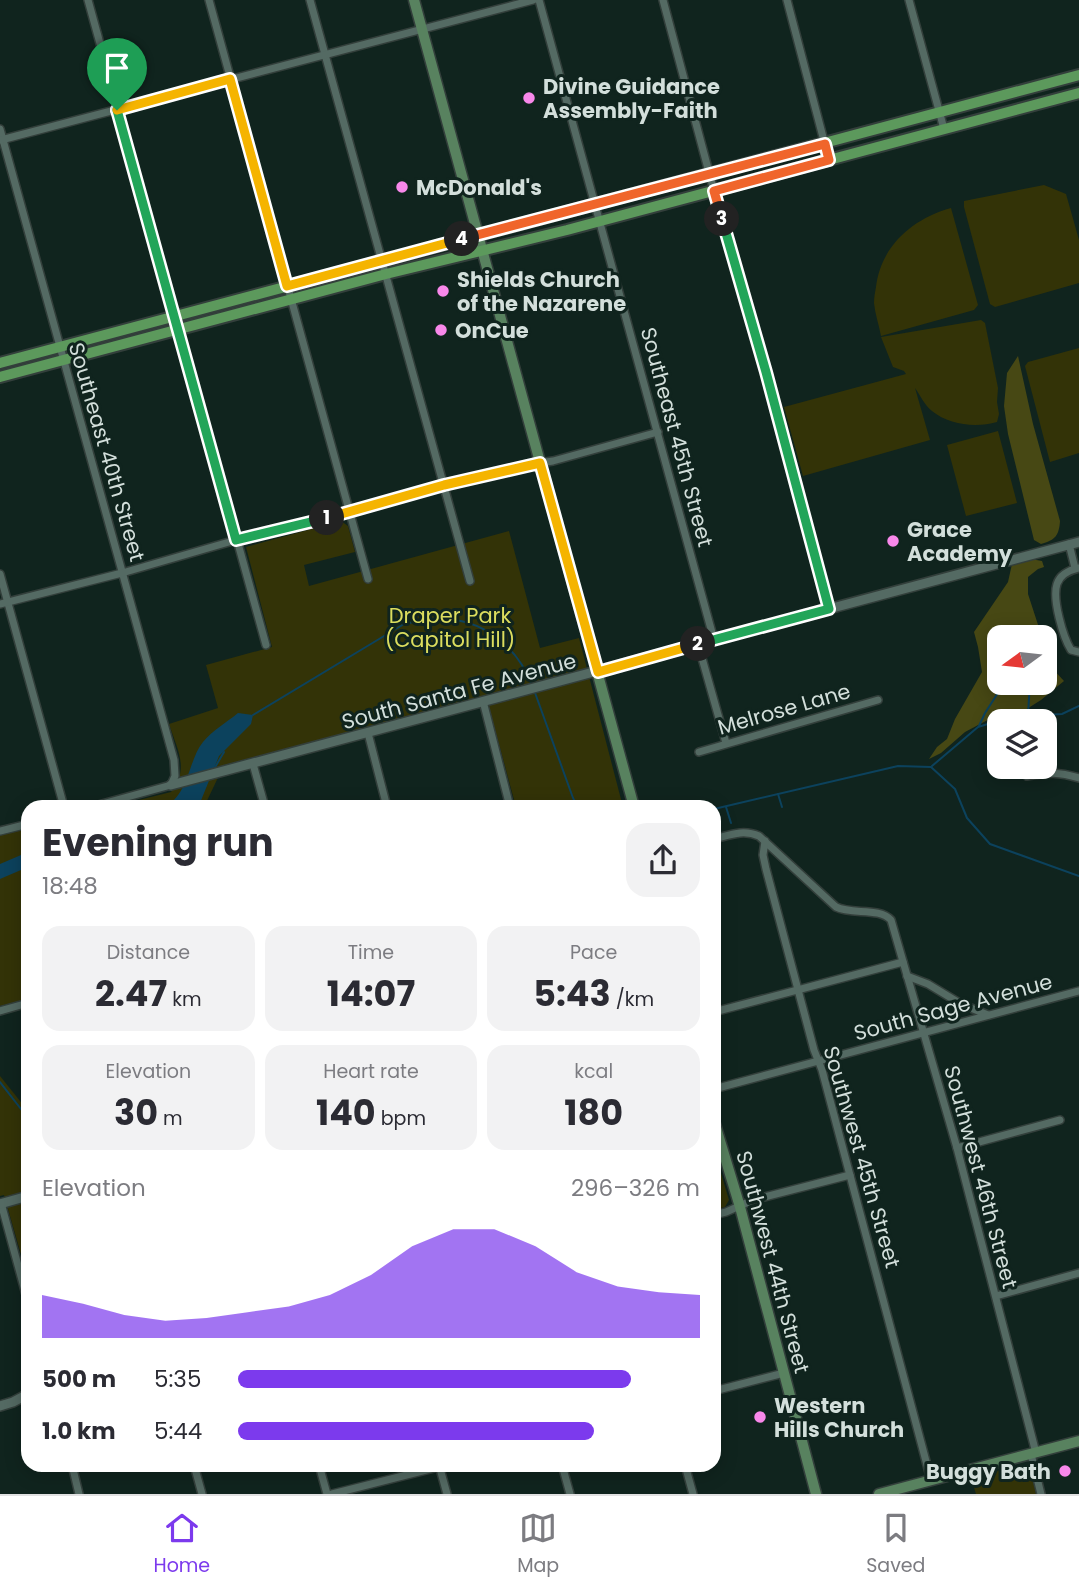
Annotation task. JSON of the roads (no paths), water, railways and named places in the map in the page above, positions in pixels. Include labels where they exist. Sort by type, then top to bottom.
[{"type":"main road","points":[[414,0],[632,800]]},
{"type":"main road","points":[[0,363],[1079,75]]},
{"type":"main road","points":[[0,377],[1079,93]]},
{"type":"main road","name":"Southwest 44th Street","points":[[721,1144],[816,1494]]},
{"type":"main road","points":[[879,1494],[1079,1441]]},
{"type":"street","points":[[88,0],[266,645]]},
{"type":"street","points":[[208,0],[368,579]]},
{"type":"street","points":[[310,0],[470,581]]},
{"type":"street","points":[[1,140],[533,0]]},
{"type":"street","name":"Southeast 45th Street","points":[[539,0],[714,640]]},
{"type":"street","points":[[663,0],[829,609]]},
{"type":"street","points":[[787,0],[829,160]]},
{"type":"street","points":[[909,0],[944,129]]},
{"type":"street","name":"Southeast 40th Street","points":[[0,129],[174,760],[175,776],[171,785]]},
{"type":"street","points":[[4,603],[444,485],[658,432]]},
{"type":"street","points":[[1074,543],[1077,568],[1065,573],[1058,581],[1055,593],[1067,643],[1071,650],[1079,652]]},
{"type":"street","name":"South Santa Fe Avenue","points":[[116,800],[1074,543]]},
{"type":"street","points":[[0,574],[4,603],[62,800]]},
{"type":"street","points":[[698,644],[726,743]]},
{"type":"street","points":[[483,701],[508,800]]},
{"type":"street","name":"Melrose Lane","points":[[699,752],[878,701]]},
{"type":"street","points":[[368,733],[385,800]]},
{"type":"street","points":[[253,764],[263,800]]},
{"type":"street","points":[[1057,773],[1079,778]]},
{"type":"street","points":[[0,831],[21,826]]},
{"type":"street","points":[[721,837],[744,832],[752,833],[765,841]]},
{"type":"street","name":"Southwest 46th Street","points":[[765,841],[836,906],[847,911],[885,915],[891,920],[957,1148],[996,1296],[1041,1494]]},
{"type":"street","name":"Southwest 45th Street","points":[[765,841],[763,855],[766,869],[931,1480]]},
{"type":"street","points":[[721,1011],[903,962]]},
{"type":"street","points":[[907,975],[961,1004],[990,1015]]},
{"type":"street","name":"South Sage Avenue","points":[[721,1087],[1079,991]]},
{"type":"street","points":[[0,1011],[21,1005]]},
{"type":"street","points":[[957,1148],[1060,1120]]},
{"type":"street","points":[[721,1213],[753,1200],[850,1175]]},
{"type":"street","points":[[21,1198],[1,1204],[21,1277]]},
{"type":"street","points":[[996,1296],[1079,1272]]},
{"type":"street","points":[[721,1389],[784,1373]]},
{"type":"street","points":[[0,1406],[21,1398]]},
{"type":"street","points":[[13,1402],[21,1402]]},
{"type":"street","points":[[74,1472],[79,1494]]},
{"type":"street","points":[[196,1472],[202,1494]]},
{"type":"street","points":[[321,1472],[329,1494],[415,1472]]},
{"type":"street","points":[[443,1472],[447,1494]]},
{"type":"street","points":[[564,1472],[569,1494]]},
{"type":"street","points":[[687,1472],[693,1494]]},
{"type":"water","points":[[238,713],[253,715],[251,724],[219,756],[201,800],[174,800],[183,787],[198,750],[215,730]]},
{"type":"water","points":[[21,855],[21,870],[0,879],[0,864]]},
{"type":"waterway","points":[[253,715],[404,624],[432,619],[463,622],[489,632],[519,660],[532,685]]},
{"type":"waterway","points":[[534,690],[574,800]]},
{"type":"waterway","points":[[979,726],[997,695]]},
{"type":"waterway","points":[[1028,709],[1029,695]]},
{"type":"waterway","points":[[932,766],[978,727],[1011,717],[1062,714],[1079,706]]},
{"type":"waterway","points":[[214,769],[224,752]]},
{"type":"waterway","points":[[721,807],[898,766],[931,767],[955,789],[967,818],[990,844],[1079,876]]},
{"type":"waterway","points":[[778,794],[782,807]]},
{"type":"waterway","points":[[726,807],[731,823]]},
{"type":"waterway","points":[[0,1082],[21,1109]]},
{"type":"place","name":"Divine Guidance Assembly-Faith","points":[[529,98]]},
{"type":"place","name":"McDonald's","points":[[402,187]]},
{"type":"place","name":"Shields Church of the Nazarene","points":[[443,291]]},
{"type":"place","name":"OnCue","points":[[441,330]]},
{"type":"place","name":"Grace Academy","points":[[893,541]]},
{"type":"place","name":"Western Hills Church","points":[[760,1417]]},
{"type":"place","name":"Buggy Bath","points":[[1065,1471]]},
{"type":"park label","name":"Draper Park (Capitol Hill)","points":[[450,627]]}]
